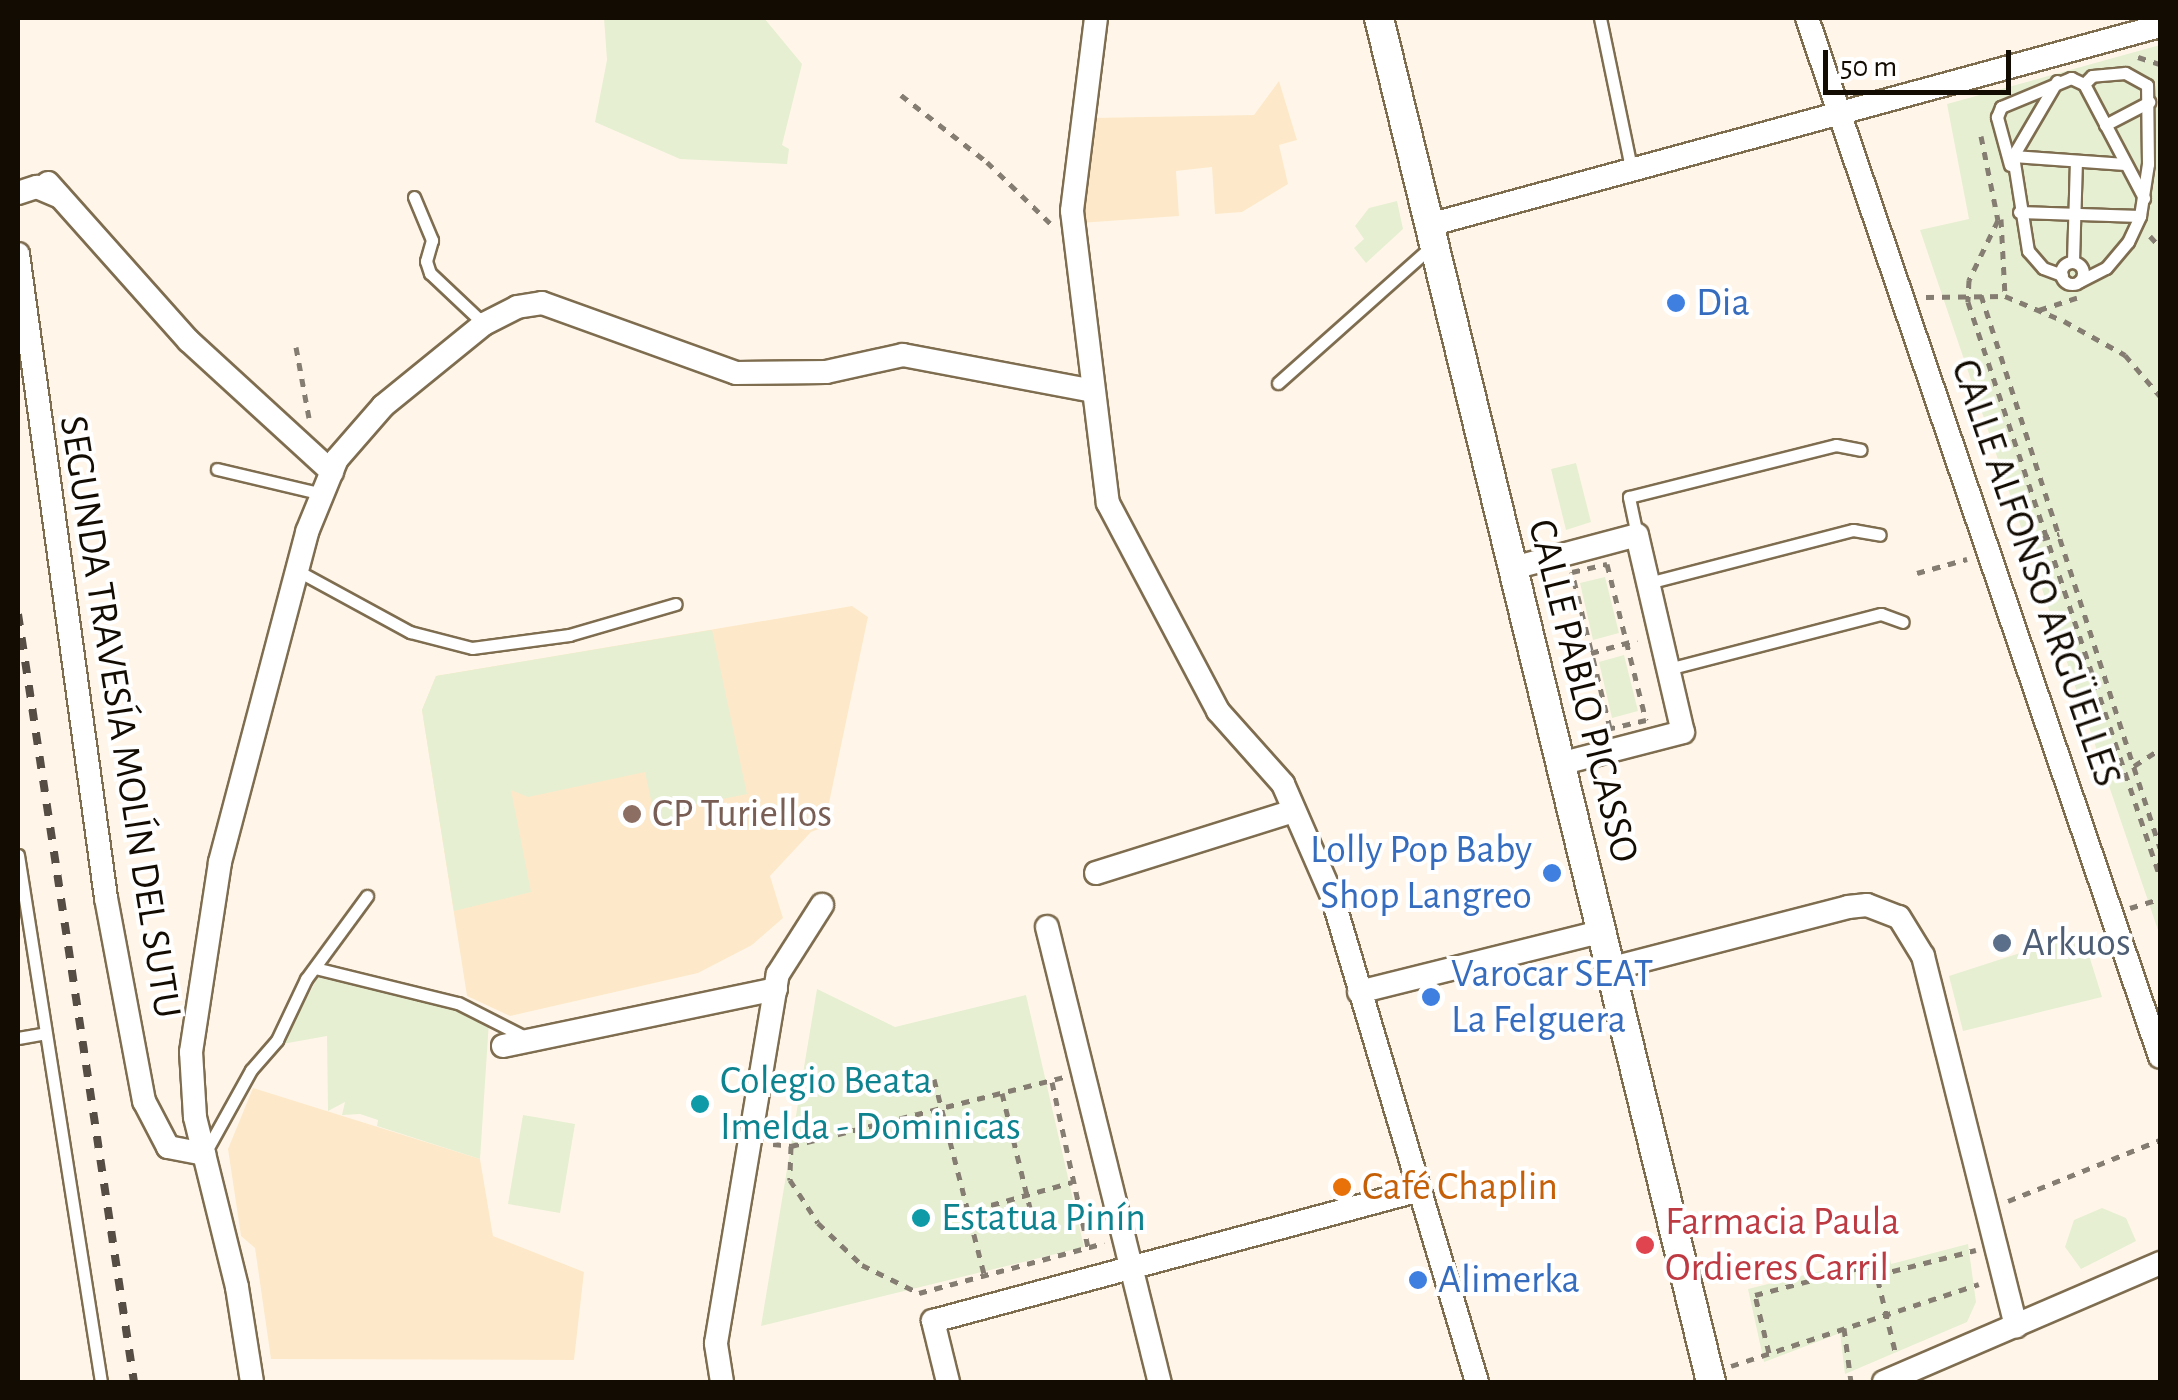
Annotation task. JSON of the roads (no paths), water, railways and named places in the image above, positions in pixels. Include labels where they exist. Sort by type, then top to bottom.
[{"type":"street","points":[[1096,18],[1082,110],[1074,239],[1108,503],[1126,547],[1218,711],[1283,784],[1332,896],[1477,1382]]},
{"type":"street","name":"CALLE PABLO PICASSO","points":[[1379,18],[1709,1378]]},
{"type":"street","name":"CALLE ALFONSO ARGÜELLES","points":[[1807,18],[2160,1057]]},
{"type":"street","points":[[1432,234],[1631,168],[2160,26]]},
{"type":"street","points":[[18,193],[37,187],[54,190],[189,341],[324,475]]},
{"type":"street","name":"SEGUNDA TRAVESÍA MOLÍN DEL SUTU","points":[[18,254],[106,898],[144,1101],[168,1147],[204,1154]]},
{"type":"street","points":[[252,1382],[191,1083],[202,966],[220,862],[324,475],[383,406],[484,324],[517,307],[542,303],[736,372],[826,372],[904,355],[1094,391]]},
{"type":"street","points":[[1512,568],[1637,535],[1683,732],[1560,764]]},
{"type":"street","points":[[1096,874],[1294,811]]},
{"type":"street","points":[[722,1382],[716,1343],[778,974],[822,905]]},
{"type":"street","points":[[1608,970],[1848,907],[1867,905],[1899,917],[1923,956],[2002,1285],[2016,1327]]},
{"type":"street","points":[[1046,927],[1160,1382]]},
{"type":"street","points":[[1359,992],[1600,932]]},
{"type":"street","points":[[503,1046],[776,989]]},
{"type":"street","points":[[948,1382],[933,1321],[1420,1190]]},
{"type":"street","points":[[1893,1379],[2160,1263]]},
{"type":"lane","points":[[1600,18],[1631,168]]},
{"type":"lane","points":[[2135,75],[2147,85],[2144,198],[2140,216],[2117,258],[2071,284],[2035,261],[2018,212],[2012,161],[1998,112],[2057,81],[2084,84],[2092,76],[2135,75]]},
{"type":"lane","points":[[2012,161],[2057,81]]},
{"type":"lane","points":[[2084,84],[2144,198]]},
{"type":"lane","points":[[2105,125],[2149,102]]},
{"type":"lane","points":[[2012,161],[2125,164]]},
{"type":"lane","points":[[2062,275],[2072,262],[2076,161]]},
{"type":"lane","points":[[414,198],[432,240],[426,261],[430,273],[484,324]]},
{"type":"lane","points":[[2018,212],[2140,216]]},
{"type":"lane","points":[[1278,382],[1432,234]]},
{"type":"lane","points":[[2072,262],[2080,265],[2080,281]]},
{"type":"lane","points":[[1637,535],[1630,497],[1836,445],[1860,450]]},
{"type":"lane","points":[[218,469],[324,475]]},
{"type":"lane","points":[[1648,583],[1853,530],[1880,535]]},
{"type":"lane","points":[[298,571],[410,632],[472,648],[568,636],[676,604]]},
{"type":"lane","points":[[1668,669],[1881,614],[1902,622]]},
{"type":"lane","points":[[18,855],[100,1382]]},
{"type":"lane","points":[[204,1154],[315,968],[366,896]]},
{"type":"lane","points":[[315,968],[458,1003],[530,1040]]},
{"type":"lane","points":[[18,1038],[45,1034]]},
{"type":"railway","points":[[18,614],[134,1382]]},
{"type":"place","name":"Dia","points":[[1676,303]]},
{"type":"place","name":"CP Turiellos","points":[[632,814]]},
{"type":"place","name":"Lolly Pop Baby Shop Langreo","points":[[1552,873]]},
{"type":"place","name":"Arkuos","points":[[2002,943]]},
{"type":"place","name":"Varocar SEAT La Felguera","points":[[1431,997]]},
{"type":"place","name":"Colegio Beata Imelda - Dominicas","points":[[700,1104]]},
{"type":"place","name":"Café Chaplin","points":[[1342,1187]]},
{"type":"place","name":"Estatua Pinín","points":[[921,1218]]},
{"type":"place","name":"Farmacia Paula Ordieres Carril","points":[[1645,1245]]},
{"type":"place","name":"Alimerka","points":[[1418,1280]]}]
